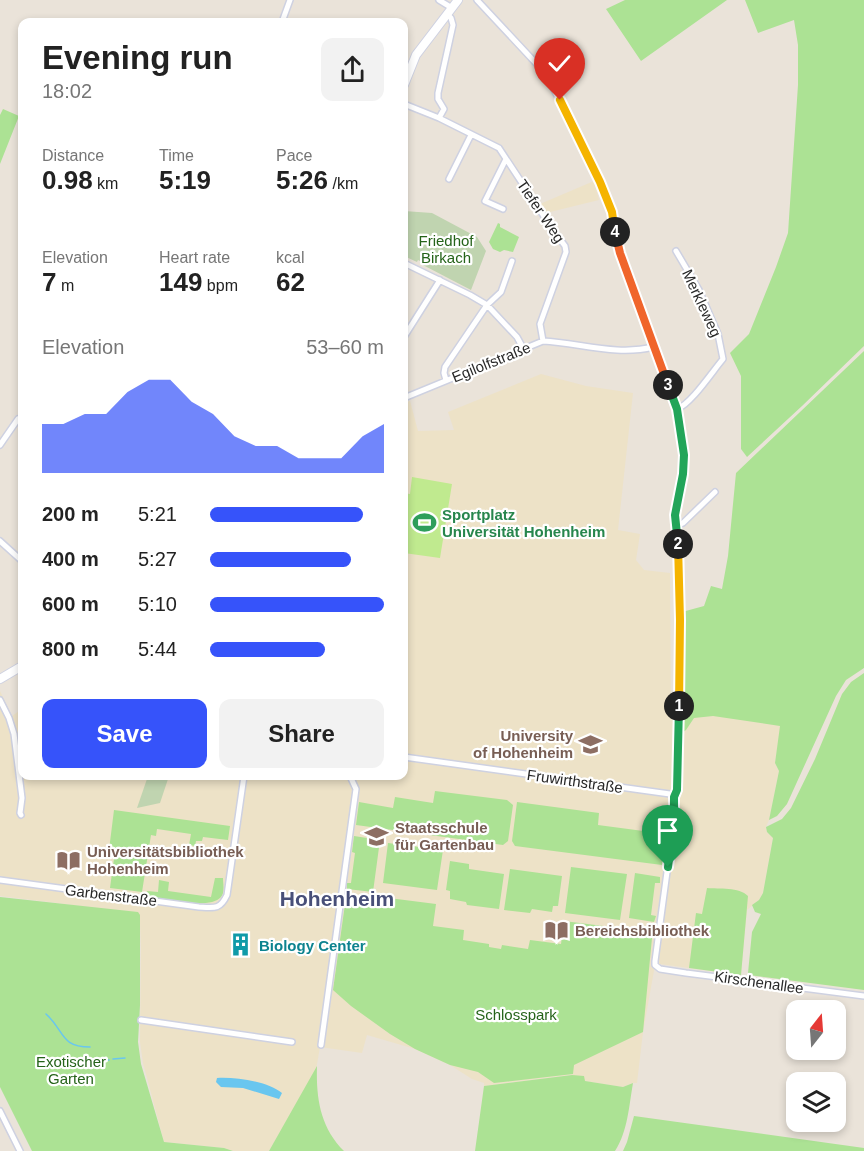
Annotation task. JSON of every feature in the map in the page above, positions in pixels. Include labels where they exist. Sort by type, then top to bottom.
[{"type":"street","points":[[283,18],[290,0]]},
{"type":"street","points":[[439,0],[449,11],[453,25],[438,93],[438,99],[444,109],[439,118]]},
{"type":"street","points":[[408,75],[416,55],[458,0]]},
{"type":"street","points":[[477,0],[546,74],[560,100],[612,212],[620,253],[677,409],[684,455],[683,474],[675,515],[680,670],[677,790],[674,797]]},
{"type":"street","name":"Tiefer Weg","points":[[408,106],[439,118],[499,148],[565,246],[566,252],[540,324],[543,341]]},
{"type":"street","points":[[449,180],[471,135]]},
{"type":"street","points":[[503,209],[485,201],[506,159]]},
{"type":"street","name":"Merkleweg","points":[[676,251],[699,290],[718,334],[723,359],[691,399],[677,409]]},
{"type":"street","points":[[446,380],[445,367],[487,305],[501,292],[512,261]]},
{"type":"street","points":[[408,264],[487,305],[518,338],[524,348]]},
{"type":"street","points":[[408,331],[440,280]]},
{"type":"street","name":"Egilolfstraße","points":[[408,396],[543,341],[624,351],[654,347]]},
{"type":"street","points":[[0,445],[18,419]]},
{"type":"street","points":[[676,526],[683,523],[715,492]]},
{"type":"street","points":[[0,541],[18,557]]},
{"type":"street","points":[[1,677],[18,668]]},
{"type":"street","points":[[0,700],[14,734],[18,766]]},
{"type":"street","name":"Fruwirthstraße","points":[[408,758],[670,794],[674,797]]},
{"type":"street","points":[[20,780],[21,815]]},
{"type":"street","name":"Garbenstraße","points":[[0,880],[214,908],[221,905],[227,895],[243,780]]},
{"type":"street","points":[[321,1045],[356,789],[352,780]]},
{"type":"street","name":"Kirschenallee","points":[[674,797],[674,820],[655,965],[660,969],[686,973],[864,996]]},
{"type":"street","points":[[141,1020],[292,1042]]},
{"type":"street","points":[[0,1111],[20,1151]]},
{"type":"shaded area","points":[[594,181],[599,200],[546,213],[540,204]]},
{"type":"shaded area","name":"University of Hohenheim","points":[[541,374],[586,386],[633,393],[618,530],[640,534],[636,560],[644,570],[670,573],[671,713],[695,708],[782,718],[775,763],[779,771],[766,827],[767,832],[773,838],[763,893],[759,900],[747,910],[741,975],[655,965],[637,1083],[623,1087],[584,1081],[572,1075],[484,1086],[484,1083],[415,1049],[367,1035],[362,1053],[320,1047],[316,1070],[269,1151],[233,1151],[224,1148],[164,1142],[143,1063],[140,1042],[141,948],[138,913],[0,896],[0,691],[12,716],[18,712],[18,780],[408,780],[408,402],[410,401],[418,431],[454,430],[448,412]]},
{"type":"green space","points":[[625,0],[727,0],[641,61],[606,9]]},
{"type":"green space","points":[[745,0],[864,0],[864,346],[747,457],[741,449],[741,376],[730,353],[749,334],[788,233],[798,85],[798,45],[794,20],[758,33]]},
{"type":"green space","points":[[3,109],[18,116],[18,119],[0,164],[0,115]]},
{"type":"green space","name":"Friedhof Birkach","points":[[408,211],[432,213],[477,237],[486,251],[471,290],[421,264],[422,262],[418,260],[417,262],[408,258]]},
{"type":"green space","points":[[498,223],[500,227],[519,237],[513,252],[504,250],[500,252],[493,249],[489,242]]},
{"type":"green space","points":[[864,351],[864,668],[846,680],[836,696],[787,804],[777,816],[769,820],[779,771],[775,763],[780,726],[713,716],[694,718],[682,733],[682,612],[704,606],[711,586],[722,589],[728,556],[736,473]]},
{"type":"green space","name":"Sportplatz Universität Hohenheim","points":[[412,477],[452,484],[440,558],[408,554],[408,494],[410,494]]},
{"type":"green space","points":[[864,673],[864,990],[749,975],[752,932],[761,914],[755,912],[752,905],[763,893],[773,838],[767,832],[766,827],[782,819],[791,808],[815,759],[842,694],[851,682]]},
{"type":"green space","points":[[147,780],[168,780],[160,803],[137,808]]},
{"type":"green space","points":[[435,791],[507,800],[513,805],[508,841],[503,845],[356,825],[359,802],[393,808],[395,797],[433,803]]},
{"type":"green space","points":[[517,802],[599,813],[598,825],[666,834],[662,865],[515,846],[512,841]]},
{"type":"green space","points":[[114,810],[230,826],[228,840],[203,837],[202,841],[196,841],[195,846],[189,845],[191,834],[157,829],[156,836],[151,835],[142,892],[110,888],[115,851],[109,850]]},
{"type":"green space","points":[[354,836],[380,840],[373,892],[347,889],[347,883],[351,883],[355,853],[352,852]]},
{"type":"green space","points":[[388,843],[443,850],[437,890],[383,883]]},
{"type":"green space","points":[[450,861],[469,864],[469,869],[504,874],[499,909],[467,905],[466,902],[450,899],[450,891],[446,890]]},
{"type":"green space","points":[[571,867],[627,874],[620,920],[565,913]]},
{"type":"green space","points":[[510,869],[562,876],[558,906],[553,906],[552,912],[532,909],[530,913],[504,910]]},
{"type":"green space","points":[[635,873],[660,877],[660,883],[655,883],[651,915],[656,916],[654,922],[629,918]]},
{"type":"green space","points":[[215,878],[223,878],[223,893],[215,901],[207,903],[186,903],[149,897],[147,891],[158,892],[159,880],[169,882],[168,891],[211,897]]},
{"type":"green space","points":[[707,888],[734,890],[748,896],[741,975],[689,968],[696,913],[702,914]]},
{"type":"green space","name":"Exotischer Garten","points":[[0,897],[138,912],[140,915],[140,1005],[138,1042],[141,1064],[164,1142],[224,1148],[233,1151],[32,1151],[0,1087]]},
{"type":"green space","name":"Schlosspark","points":[[346,897],[380,902],[381,897],[436,904],[433,926],[464,930],[463,940],[489,944],[489,947],[501,949],[502,945],[528,949],[530,940],[561,944],[564,921],[619,928],[619,933],[652,938],[643,1032],[574,1065],[573,1074],[494,1083],[478,1072],[450,1065],[415,1049],[390,1034],[333,990]]},
{"type":"green space","points":[[317,1066],[317,1089],[321,1111],[330,1132],[344,1151],[269,1151]]},
{"type":"green space","points":[[572,1075],[584,1076],[585,1081],[623,1087],[633,1083],[625,1126],[615,1151],[475,1151],[484,1086]]},
{"type":"green space","points":[[634,1116],[864,1148],[864,1151],[623,1151]]},
{"type":"water","points":[[217,1078],[251,1081],[268,1085],[282,1093],[279,1099],[243,1088],[221,1087],[216,1082]]},
{"type":"waterway","points":[[46,1014],[68,1041],[90,1047]]},
{"type":"waterway","points":[[113,1059],[125,1058]]},
{"type":"place","name":"Sportplatz Universität Hohenheim","points":[[424,523]]},
{"type":"place","name":"University of Hohenheim","points":[[591,744]]},
{"type":"place","name":"Staatsschule für Gartenbau","points":[[377,836]]},
{"type":"place","name":"Universitätsbibliothek Hohenheim","points":[[69,860]]},
{"type":"place","name":"Bereichsbibliothek","points":[[557,930]]},
{"type":"place","name":"Biology Center","points":[[241,945]]},
{"type":"district","name":"Hohenheim","points":[[337,898]]},
{"type":"route","points":[[560,100],[612,212],[620,253],[677,409],[684,455],[683,474],[675,515],[680,620],[679,741],[677,790],[674,797],[674,820],[668,867]]}]
